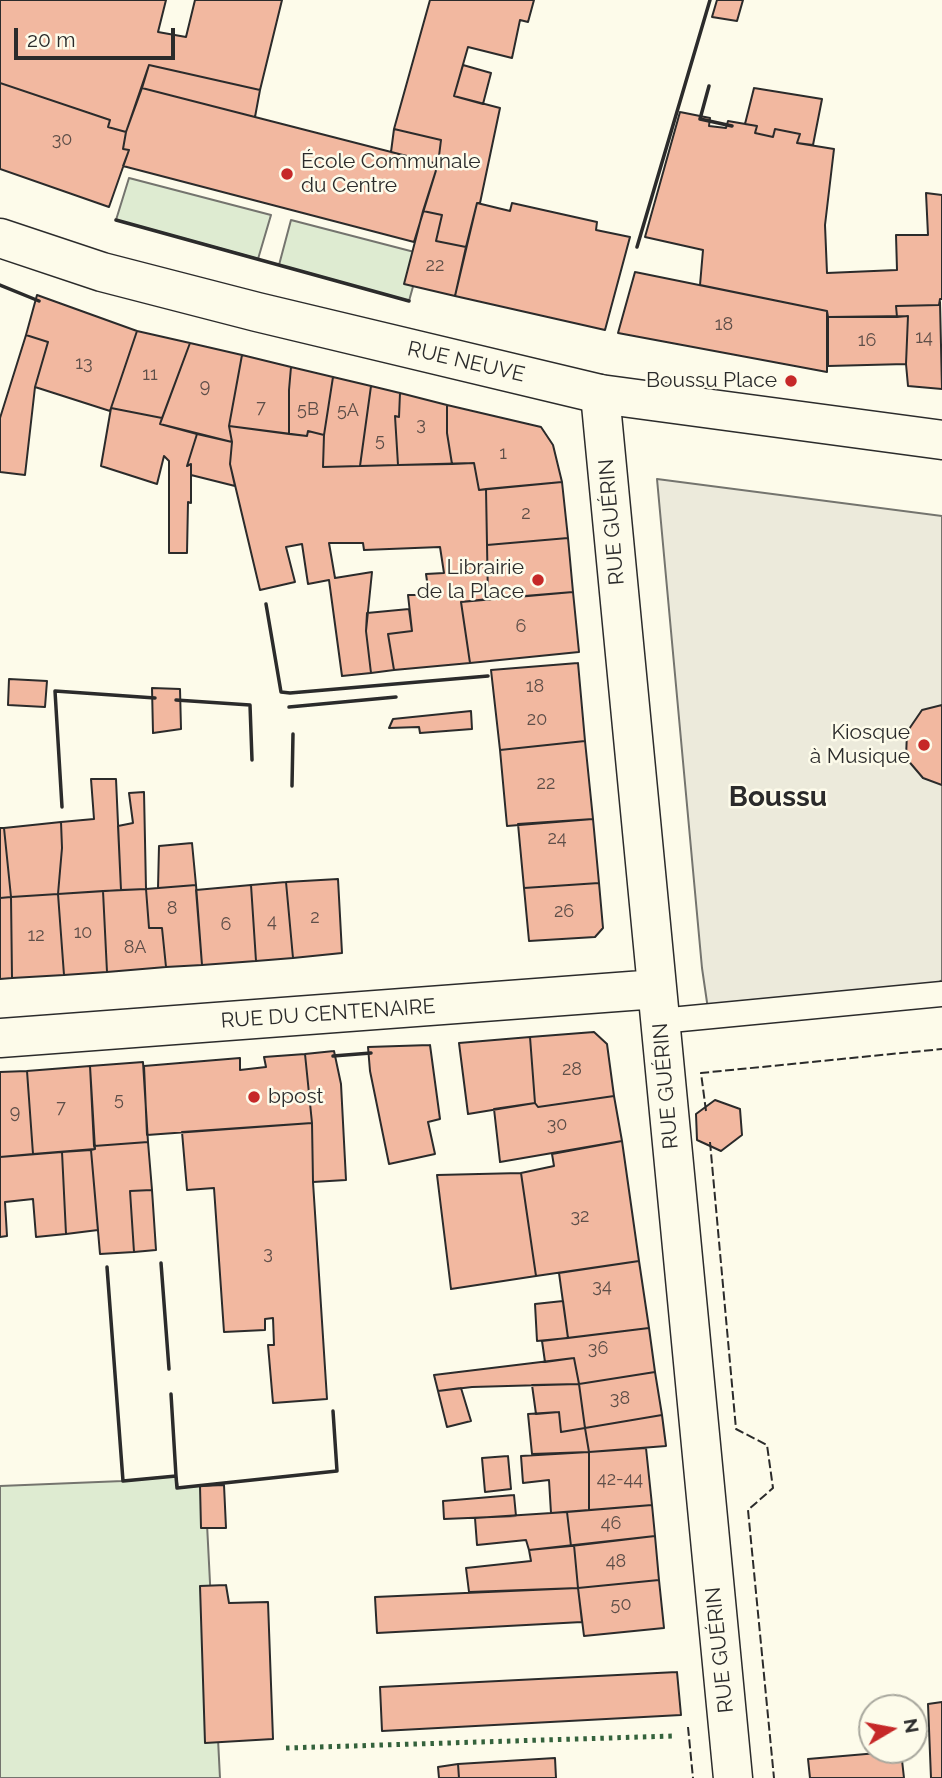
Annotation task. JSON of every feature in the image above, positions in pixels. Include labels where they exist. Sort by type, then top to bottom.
[{"type":"street","name":"RUE NEUVE","points":[[0,238],[102,272],[600,394],[942,440]]},
{"type":"street","name":"RUE GUÉRIN","points":[[600,394],[733,1778]]},
{"type":"street","name":"RUE DU CENTENAIRE","points":[[0,1038],[658,1005]]},
{"type":"lane","points":[[658,1005],[942,995]]},
{"type":"green space","points":[[129,178],[271,215],[258,259],[116,220]]},
{"type":"green space","points":[[291,220],[422,254],[409,301],[279,265]]},
{"type":"green space","points":[[176,1476],[178,1488],[205,1485],[220,1778],[0,1778],[0,1486]]},
{"type":"shaded area","points":[[657,479],[942,516],[942,980],[918,997],[709,1016],[702,968]]},
{"type":"building","points":[[0,0],[166,0],[158,32],[186,37],[195,0],[282,0],[260,90],[149,65],[126,132],[108,127],[110,120],[0,83]]},
{"type":"building","points":[[430,0],[534,0],[528,22],[520,20],[512,58],[468,47],[454,96],[500,108],[480,203],[477,203],[466,247],[436,241],[442,215],[423,211],[438,164],[441,140],[394,129]]},
{"type":"building","points":[[717,0],[743,0],[737,21],[712,17]]},
{"type":"building","points":[[149,65],[260,90],[255,117],[142,88]]},
{"type":"building","points":[[463,65],[491,73],[483,104],[454,96]]},
{"type":"building","points":[[0,83],[110,120],[108,127],[126,132],[123,149],[129,150],[109,207],[0,169]]},
{"type":"building","points":[[142,88],[438,164],[414,242],[123,166],[129,150],[123,149],[126,132]]},
{"type":"building","points":[[754,88],[822,99],[813,145],[797,143],[800,134],[775,129],[773,137],[755,133],[757,126],[745,124]]},
{"type":"building","points":[[680,112],[710,118],[709,126],[726,128],[728,121],[757,126],[755,133],[773,137],[775,129],[800,134],[797,143],[834,149],[825,225],[827,273],[897,270],[896,235],[928,235],[926,193],[942,195],[942,299],[939,305],[896,306],[897,317],[828,317],[827,311],[700,285],[703,250],[645,237]]},
{"type":"building","points":[[394,129],[441,140],[438,164],[391,152]]},
{"type":"building","points":[[477,203],[510,211],[512,203],[597,222],[596,230],[630,237],[605,330],[455,296]]},
{"type":"building","points":[[423,211],[442,215],[436,241],[466,247],[455,296],[404,284]]},
{"type":"building","points":[[635,272],[827,311],[827,372],[618,333]]},
{"type":"building","points":[[37,295],[137,331],[110,411],[35,387],[48,342],[26,335]]},
{"type":"building","points":[[940,302],[942,389],[908,386],[908,316],[897,317],[896,306],[939,305]]},
{"type":"building","points":[[908,316],[906,364],[828,366],[828,317]]},
{"type":"building","points":[[137,331],[190,343],[162,418],[111,408]]},
{"type":"building","points":[[26,335],[48,342],[35,387],[25,475],[0,472],[0,418]]},
{"type":"building","points":[[190,343],[242,355],[229,426],[232,442],[160,424]]},
{"type":"building","points":[[242,355],[291,367],[289,434],[229,426]]},
{"type":"building","points":[[291,367],[333,377],[324,435],[308,431],[307,436],[289,434]]},
{"type":"building","points":[[333,377],[371,386],[360,466],[323,467],[324,435]]},
{"type":"building","points":[[371,386],[400,393],[399,417],[395,416],[398,465],[360,466]]},
{"type":"building","points":[[400,393],[447,405],[447,433],[452,464],[398,465],[395,416],[399,417]]},
{"type":"building","points":[[447,405],[541,427],[553,445],[562,482],[479,490],[474,463],[452,464],[447,433]]},
{"type":"building","points":[[111,408],[162,418],[160,424],[197,434],[187,466],[191,464],[187,553],[169,553],[169,461],[164,456],[157,484],[101,466]]},
{"type":"building","points":[[229,426],[307,436],[308,431],[324,435],[323,467],[474,463],[479,490],[486,489],[488,599],[461,602],[470,663],[394,670],[388,634],[412,631],[408,595],[429,595],[426,574],[444,573],[440,547],[364,550],[363,543],[329,543],[335,578],[372,572],[366,631],[371,673],[342,676],[329,580],[308,584],[302,544],[286,547],[295,582],[260,590],[230,464],[232,442]]},
{"type":"building","points":[[197,434],[232,442],[230,464],[235,486],[191,475],[191,464],[187,466]]},
{"type":"building","points":[[562,482],[568,538],[487,545],[486,489]]},
{"type":"building","points":[[568,538],[573,592],[488,599],[487,545]]},
{"type":"building","points":[[573,592],[579,652],[470,663],[461,602]]},
{"type":"building","points":[[409,609],[412,631],[388,634],[394,670],[371,673],[366,631],[367,613]]},
{"type":"building","points":[[578,663],[585,741],[500,750],[491,670]]},
{"type":"building","points":[[9,679],[47,681],[45,707],[8,705]]},
{"type":"building","points":[[152,688],[180,689],[181,729],[153,733]]},
{"type":"building","name":"Kiosque à Musique","points":[[942,705],[942,785],[923,778],[906,758],[907,732],[922,710]]},
{"type":"building","points":[[471,711],[472,729],[420,733],[419,727],[389,728],[393,719]]},
{"type":"building","points":[[585,741],[593,819],[507,826],[500,750]]},
{"type":"building","points":[[91,779],[116,779],[121,890],[58,894],[61,822],[94,819]]},
{"type":"building","points":[[144,792],[146,889],[121,890],[118,826],[133,823],[129,793]]},
{"type":"building","points":[[593,819],[599,883],[524,888],[518,824]]},
{"type":"building","points":[[61,822],[58,894],[11,897],[4,828]]},
{"type":"building","points":[[0,828],[4,828],[11,897],[0,898]]},
{"type":"building","points":[[192,843],[196,885],[158,888],[159,846]]},
{"type":"building","points":[[338,879],[342,953],[293,958],[286,882]]},
{"type":"building","points":[[286,882],[293,958],[256,961],[251,885]]},
{"type":"building","points":[[599,883],[603,928],[595,937],[529,941],[524,888]]},
{"type":"building","points":[[196,885],[202,965],[166,967],[162,928],[149,928],[146,889]]},
{"type":"building","points":[[251,885],[256,961],[202,965],[196,890]]},
{"type":"building","points":[[146,889],[149,928],[162,928],[166,967],[107,972],[103,891]]},
{"type":"building","points":[[103,891],[107,972],[64,975],[58,894]]},
{"type":"building","points":[[58,894],[64,975],[12,978],[11,897]]},
{"type":"building","points":[[11,897],[12,978],[0,979],[0,898]]},
{"type":"building","points":[[594,1032],[607,1044],[614,1096],[538,1107],[535,1103],[530,1037]]},
{"type":"building","points":[[530,1037],[535,1103],[468,1114],[459,1043]]},
{"type":"building","points":[[430,1045],[440,1119],[428,1122],[435,1154],[389,1164],[370,1071],[368,1047]]},
{"type":"building","points":[[334,1051],[341,1084],[346,1180],[313,1182],[312,1123],[305,1054]]},
{"type":"building","points":[[305,1054],[312,1123],[147,1135],[144,1066],[240,1058],[240,1070],[266,1067],[264,1057]]},
{"type":"building","points":[[143,1062],[148,1142],[94,1146],[90,1066]]},
{"type":"building","points":[[90,1066],[95,1149],[33,1154],[27,1071]]},
{"type":"building","points":[[27,1071],[33,1154],[0,1157],[0,1072]]},
{"type":"building","points":[[614,1096],[622,1141],[500,1162],[494,1109],[535,1103],[538,1107]]},
{"type":"building","points":[[715,1100],[740,1109],[742,1135],[721,1151],[697,1140],[696,1114]]},
{"type":"building","points":[[312,1123],[313,1182],[327,1399],[273,1403],[268,1345],[274,1345],[273,1318],[265,1319],[265,1330],[224,1332],[214,1188],[187,1190],[182,1132]]},
{"type":"building","points":[[622,1141],[639,1261],[536,1276],[521,1173],[554,1166],[552,1154]]},
{"type":"building","points":[[148,1142],[152,1190],[130,1191],[134,1252],[100,1254],[91,1150],[95,1149],[94,1146]]},
{"type":"building","points":[[91,1150],[98,1230],[66,1234],[62,1152]]},
{"type":"building","points":[[62,1152],[66,1234],[36,1237],[33,1199],[5,1202],[7,1236],[0,1237],[0,1157]]},
{"type":"building","points":[[521,1173],[536,1276],[451,1289],[437,1175]]},
{"type":"building","points":[[152,1190],[156,1250],[134,1252],[130,1191]]},
{"type":"building","points":[[639,1261],[649,1328],[568,1338],[559,1273]]},
{"type":"building","points":[[563,1301],[568,1338],[537,1341],[535,1304]]},
{"type":"building","points":[[649,1328],[655,1372],[579,1384],[574,1358],[545,1362],[542,1341]]},
{"type":"building","points":[[574,1358],[579,1384],[472,1387],[438,1391],[434,1375]]},
{"type":"building","points":[[655,1372],[662,1415],[585,1428],[579,1384]]},
{"type":"building","points":[[579,1384],[585,1428],[561,1432],[559,1412],[536,1414],[532,1385]]},
{"type":"building","points":[[461,1388],[471,1421],[447,1427],[438,1391]]},
{"type":"building","points":[[559,1412],[561,1432],[585,1428],[589,1452],[532,1454],[528,1414]]},
{"type":"building","points":[[662,1415],[666,1446],[589,1452],[585,1428]]},
{"type":"building","points":[[646,1448],[652,1505],[589,1510],[589,1452]]},
{"type":"building","points":[[589,1452],[589,1510],[551,1513],[549,1480],[523,1483],[521,1456]]},
{"type":"building","points":[[508,1456],[511,1489],[485,1492],[482,1458]]},
{"type":"building","points":[[224,1485],[226,1528],[201,1528],[200,1486]]},
{"type":"building","points":[[514,1495],[516,1516],[444,1519],[443,1501]]},
{"type":"building","points":[[652,1505],[655,1536],[571,1546],[567,1512]]},
{"type":"building","points":[[567,1512],[571,1546],[529,1550],[526,1540],[477,1545],[475,1518]]},
{"type":"building","points":[[655,1536],[659,1580],[578,1588],[574,1545]]},
{"type":"building","points":[[574,1545],[578,1588],[469,1592],[466,1568],[531,1561],[529,1550]]},
{"type":"building","points":[[659,1580],[664,1628],[584,1636],[578,1588]]},
{"type":"building","points":[[226,1585],[229,1603],[268,1602],[273,1739],[205,1743],[200,1586]]},
{"type":"building","points":[[578,1588],[582,1622],[377,1633],[375,1597]]},
{"type":"building","points":[[677,1672],[681,1715],[382,1731],[380,1687]]},
{"type":"building","points":[[942,1702],[942,1778],[931,1778],[928,1704]]},
{"type":"building","points":[[858,1755],[858,1764],[902,1764],[904,1778],[810,1778],[808,1759]]},
{"type":"building","points":[[555,1758],[556,1778],[459,1778],[458,1764]]},
{"type":"building","points":[[458,1764],[459,1778],[439,1778],[438,1767]]},
{"type":"hedge","points":[[286,1748],[673,1736]]},
{"type":"fence","points":[[706,1111],[701,1073],[942,1049]]},
{"type":"fence","points":[[710,1142],[736,1429],[767,1445],[773,1488],[748,1510],[774,1778]]},
{"type":"fence","points":[[688,1727],[693,1778]]},
{"type":"wall","points":[[637,247],[710,0]]},
{"type":"wall","points":[[709,86],[700,119],[732,126]]},
{"type":"wall","points":[[116,220],[409,301]]},
{"type":"wall","points":[[0,285],[39,301]]},
{"type":"wall","points":[[266,604],[281,692],[488,676]]},
{"type":"wall","points":[[62,807],[55,691],[155,698]]},
{"type":"wall","points":[[289,707],[396,697]]},
{"type":"wall","points":[[176,700],[250,705],[252,760]]},
{"type":"wall","points":[[292,786],[293,734]]},
{"type":"wall","points":[[333,1056],[371,1053]]},
{"type":"wall","points":[[161,1263],[169,1369]]},
{"type":"wall","points":[[107,1267],[123,1481],[176,1476],[171,1394]]},
{"type":"wall","points":[[176,1476],[177,1488],[337,1471],[333,1411]]},
{"type":"place","name":"École Communale du Centre","points":[[287,174]]},
{"type":"place","name":"Boussu Place","points":[[791,381]]},
{"type":"place","name":"Librairie de la Place","points":[[538,580]]},
{"type":"place","name":"Kiosque à Musique","points":[[924,745]]},
{"type":"place","name":"bpost","points":[[254,1097]]},
{"type":"district","name":"Boussu","points":[[778,798]]}]
